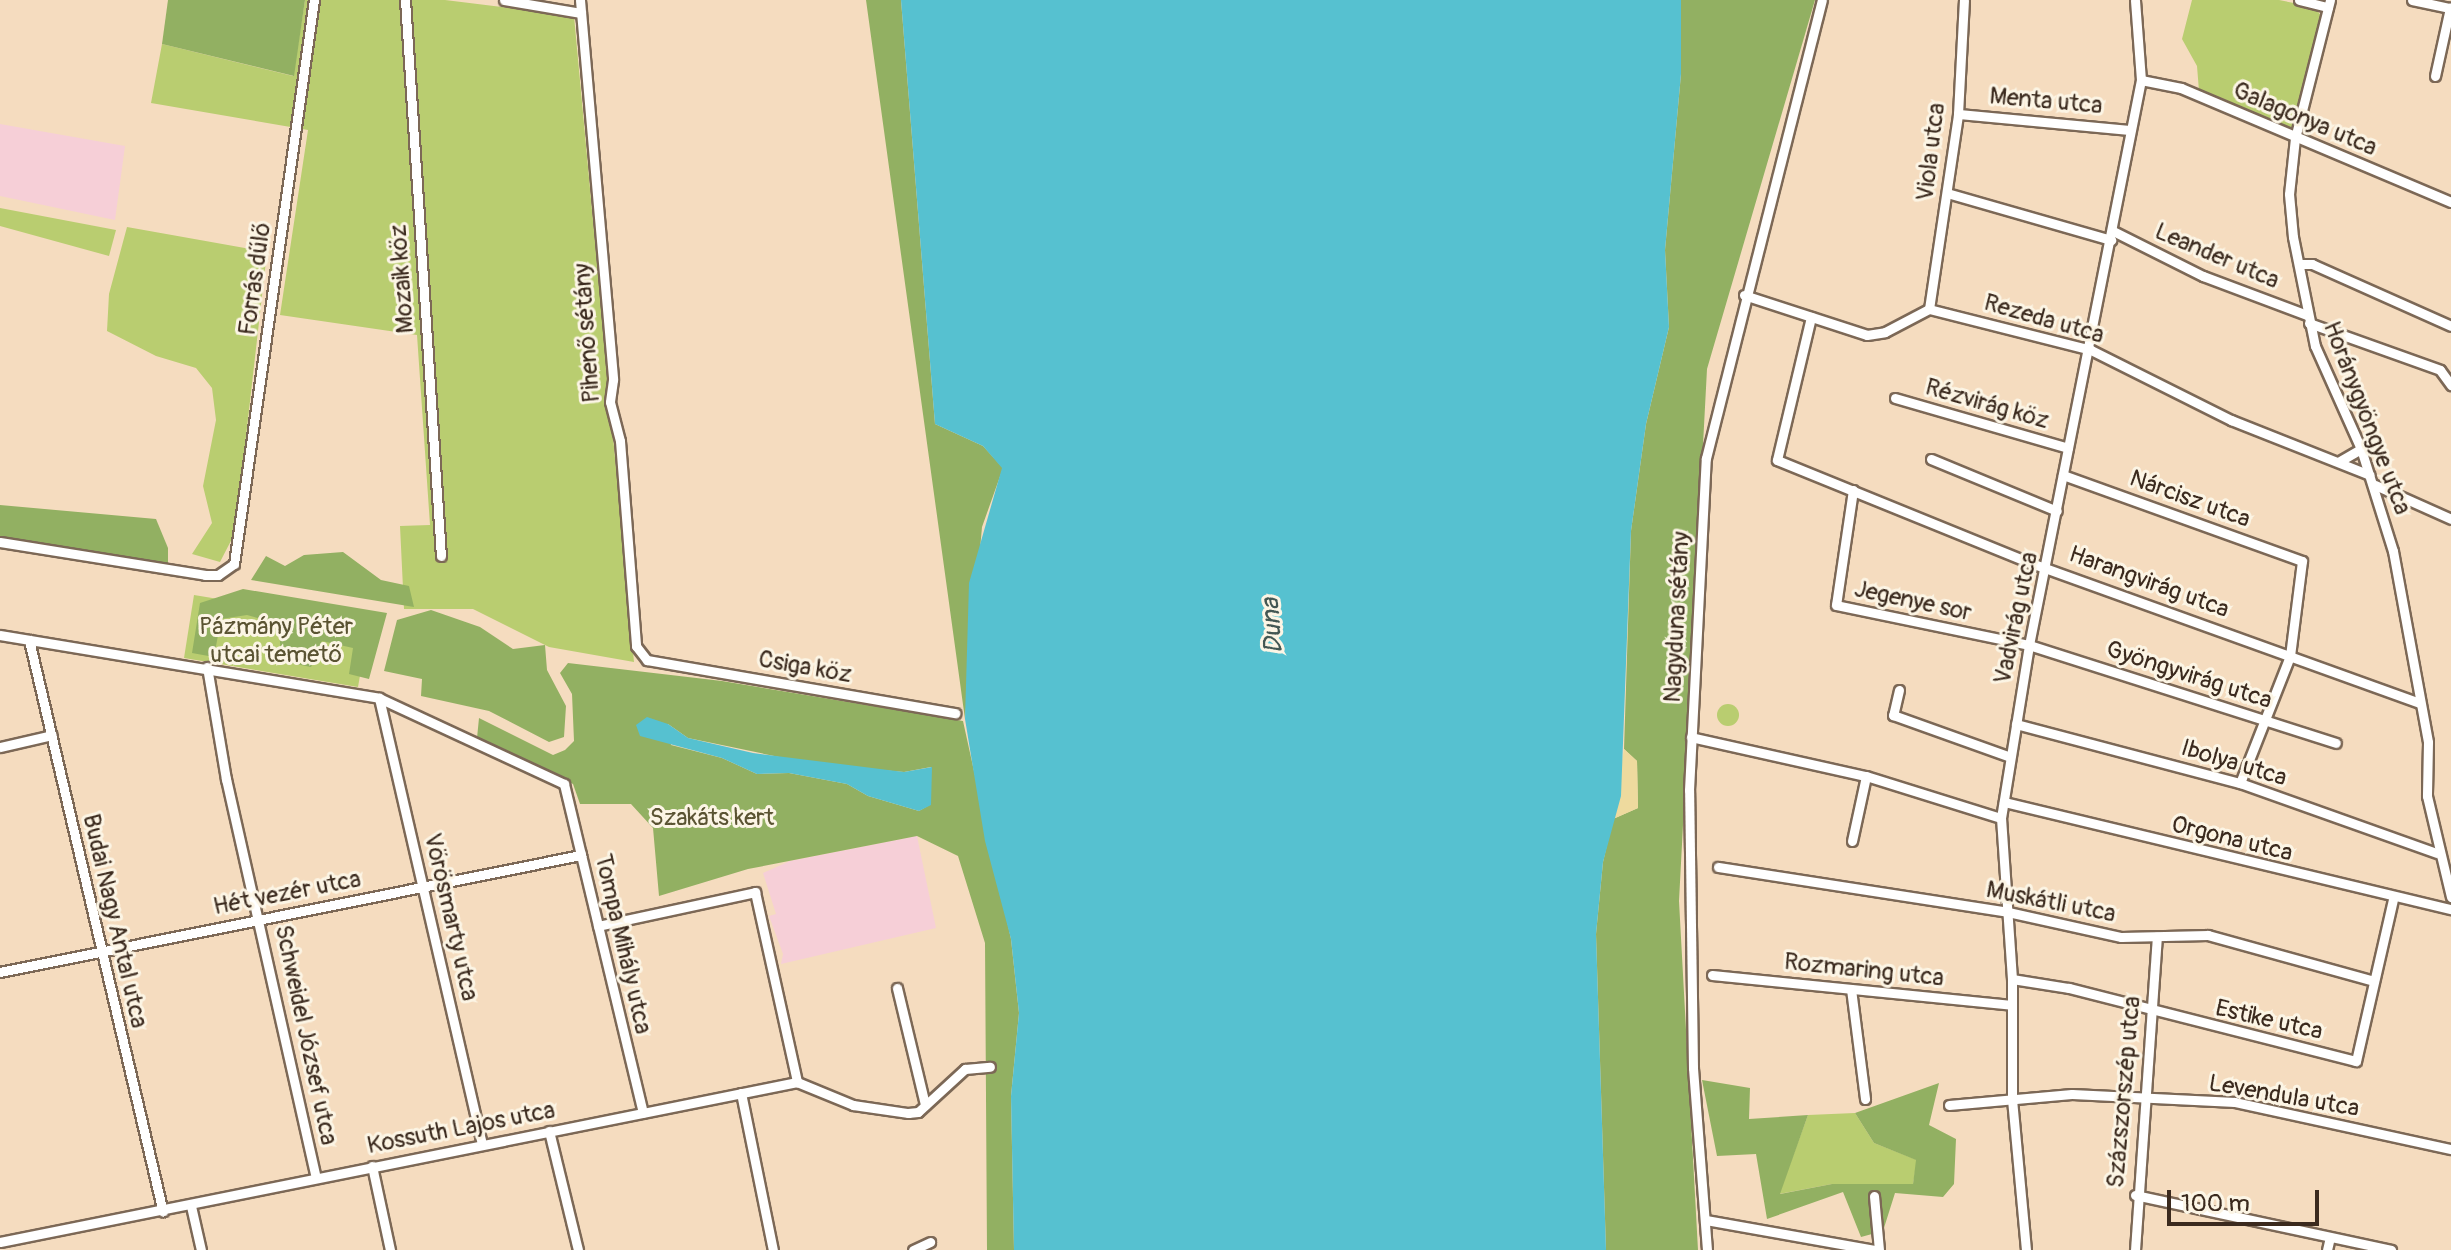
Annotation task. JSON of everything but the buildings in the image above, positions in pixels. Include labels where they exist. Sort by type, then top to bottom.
[{"type":"street","name":"Forrás dűlő","points":[[0,542],[205,575],[218,575],[234,564],[314,0]]},
{"type":"street","name":"Mozaik köz","points":[[405,0],[441,556]]},
{"type":"street","points":[[504,0],[581,13]]},
{"type":"street","name":"Pihenő sétány","points":[[580,0],[613,380],[610,402],[620,441],[636,646],[647,660]]},
{"type":"street","name":"Nagyduna sétány","points":[[1707,1250],[1690,989],[1691,737],[1706,458],[1744,295],[1822,0]]},
{"type":"street","name":"Viola utca","points":[[1929,309],[1958,114],[1964,0]]},
{"type":"street","name":"Vadvirág utca","points":[[2026,1250],[2012,1100],[2012,979],[2001,818],[2029,645],[2091,350],[2141,80],[2135,0]]},
{"type":"street","points":[[2299,0],[2329,4]]},
{"type":"street","points":[[2412,0],[2450,8],[2435,76]]},
{"type":"street","name":"Horánygyöngye utca","points":[[2329,4],[2295,138],[2289,194],[2308,319],[2375,485],[2393,551],[2420,703],[2437,853],[2451,897]]},
{"type":"street","name":"Galagonya utca","points":[[2141,80],[2181,88],[2451,202]]},
{"type":"street","name":"Menta utca","points":[[1958,114],[2130,130]]},
{"type":"street","name":"Leander utca","points":[[1947,193],[2112,236],[2308,319],[2440,370],[2451,385]]},
{"type":"street","points":[[2299,264],[2312,264],[2451,326]]},
{"type":"street","points":[[1744,295],[1873,335],[1929,309]]},
{"type":"street","name":"Rezeda utca","points":[[1929,309],[2091,350],[2231,420],[2370,475]]},
{"type":"street","name":"Harangvirág utca","points":[[1811,317],[1777,460],[2048,566],[2420,703]]},
{"type":"street","name":"Rézvirág köz","points":[[1895,398],[2068,448]]},
{"type":"street","points":[[2340,461],[2361,449]]},
{"type":"street","points":[[1931,459],[2057,511]]},
{"type":"street","name":"Nárcisz utca","points":[[2063,475],[2302,561],[2290,656]]},
{"type":"street","points":[[2375,485],[2451,519]]},
{"type":"street","name":"Jegenye sor","points":[[1853,490],[1836,605],[2029,645]]},
{"type":"street","points":[[0,635],[379,698]]},
{"type":"street","name":"Budai Nagy Antal utca","points":[[29,640],[163,1212]]},
{"type":"street","name":"Gyöngyvirág utca","points":[[2029,645],[2336,743]]},
{"type":"street","points":[[2240,783],[2290,656]]},
{"type":"street","name":"Csiga köz","points":[[647,660],[955,713]]},
{"type":"street","name":"Schweidel József utca","points":[[207,667],[226,779],[260,917],[316,1178]]},
{"type":"street","points":[[1899,690],[1893,715],[2010,757]]},
{"type":"street","name":"Tompa Mihály utca","points":[[379,698],[564,784],[643,1113]]},
{"type":"street","name":"Vörösmarty utca","points":[[379,698],[482,1144]]},
{"type":"street","name":"Ibolya utca","points":[[2016,724],[2240,783],[2437,853]]},
{"type":"street","points":[[0,747],[52,735]]},
{"type":"street","points":[[1691,737],[1866,776],[2001,818]]},
{"type":"street","points":[[1852,841],[1866,776]]},
{"type":"street","name":"Orgona utca","points":[[2004,802],[2393,899],[2451,909]]},
{"type":"street","name":"Hét vezér utca","points":[[0,972],[260,917],[581,855]]},
{"type":"street","name":"Muskátli utca","points":[[1718,867],[2008,912],[2121,937],[2208,935],[2374,981]]},
{"type":"street","points":[[598,926],[755,892],[797,1082],[853,1105],[908,1113],[925,1105],[965,1069],[990,1067]]},
{"type":"street","name":"Estike utca","points":[[2012,979],[2356,1061],[2393,899]]},
{"type":"street","name":"Százszorszép utca","points":[[2135,1250],[2135,1195],[2157,937]]},
{"type":"street","name":"Rozmaring utca","points":[[1712,975],[2012,1005]]},
{"type":"street","points":[[897,988],[925,1105]]},
{"type":"street","points":[[1851,989],[1865,1099]]},
{"type":"street","name":"Kossuth Lajos utca","points":[[0,1242],[163,1212],[372,1166],[797,1082]]},
{"type":"street","points":[[741,1093],[773,1250]]},
{"type":"street","name":"Levendula utca","points":[[1949,1105],[2072,1094],[2235,1102],[2451,1149]]},
{"type":"street","points":[[549,1131],[578,1250]]},
{"type":"street","points":[[372,1166],[390,1250]]},
{"type":"street","points":[[2135,1195],[2391,1250]]},
{"type":"street","points":[[1706,1220],[1876,1250],[1874,1196]]},
{"type":"street","points":[[191,1206],[201,1250]]},
{"type":"street","points":[[2327,1250],[2330,1237]]},
{"type":"street","points":[[913,1250],[930,1242]]},
{"type":"shaded area","points":[[0,124],[125,146],[115,220],[0,196]]},
{"type":"shaded area","points":[[917,836],[936,928],[781,964],[783,954],[769,916],[776,914],[763,873],[790,861]]},
{"type":"green space","points":[[168,0],[305,0],[294,76],[162,44]]},
{"type":"green space","points":[[305,0],[445,0],[574,16],[634,662],[549,647],[473,609],[404,609],[400,526],[430,525],[417,335],[280,315],[308,130],[151,103],[162,44],[293,76]]},
{"type":"green space","points":[[866,0],[901,0],[935,424],[983,446],[1003,468],[982,527],[965,719]]},
{"type":"green space","points":[[1681,0],[1815,0],[1707,369],[1679,901],[1698,1250],[1606,1250],[1596,934],[1603,862],[1613,819],[1638,808],[1637,761],[1624,749],[1631,531],[1646,424],[1669,327],[1665,250],[1681,74]]},
{"type":"green space","points":[[2192,0],[2279,0],[2314,7],[2323,18],[2298,124],[2285,131],[2199,91],[2197,66],[2182,39]]},
{"type":"green space","points":[[0,208],[116,230],[109,256],[0,226]]},
{"type":"green space","points":[[127,227],[267,252],[235,533],[220,562],[192,554],[212,523],[203,486],[216,420],[212,388],[196,368],[156,356],[107,331],[109,294]]},
{"type":"green space","points":[[0,505],[156,519],[168,548],[168,564],[0,537]]},
{"type":"green space","points":[[343,552],[381,580],[409,586],[414,607],[251,580],[266,556],[285,566],[304,555]]},
{"type":"green space","points":[[243,589],[387,613],[369,679],[349,674],[353,648],[322,641],[311,667],[281,661],[279,624],[247,615],[221,619],[214,657],[192,653],[200,603]]},
{"type":"green space","name":"Pázmány Péter utcai temető","points":[[194,595],[369,624],[358,687],[184,658]]},
{"type":"green space","points":[[431,610],[480,627],[513,649],[545,645],[547,670],[566,706],[564,737],[549,742],[489,711],[421,696],[422,679],[384,671],[397,620]]},
{"type":"green space","name":"Szakáts kert","points":[[568,663],[722,681],[963,721],[1011,939],[1019,1013],[1011,1096],[1014,1250],[987,1250],[985,943],[958,856],[917,836],[748,869],[659,896],[653,828],[631,804],[580,804],[573,784],[477,738],[479,718],[553,755],[565,750],[574,741],[572,694],[560,673]],"holes":[[[668,724],[688,738],[813,764],[904,772],[931,767],[931,804],[919,811],[868,796],[847,784],[789,773],[757,774],[722,758],[671,745]]]},
{"type":"green space","points":[[1728,704],[1739,715],[1728,726],[1717,715]]},
{"type":"green space","points":[[1702,1080],[1750,1088],[1749,1119],[1808,1115],[1780,1194],[1832,1184],[1913,1184],[1916,1160],[1874,1143],[1855,1113],[1939,1083],[1929,1125],[1956,1139],[1954,1184],[1943,1197],[1895,1193],[1883,1231],[1861,1237],[1843,1192],[1767,1219],[1756,1154],[1717,1156]]},
{"type":"green space","points":[[1855,1113],[1874,1143],[1917,1160],[1913,1184],[1832,1184],[1779,1194],[1808,1115]]},
{"type":"sand","points":[[1624,749],[1637,761],[1638,808],[1613,819]]},
{"type":"water","name":"Duna","points":[[901,0],[1681,0],[1681,74],[1665,250],[1669,327],[1646,424],[1631,531],[1621,796],[1603,862],[1596,934],[1606,1250],[1014,1250],[1011,1096],[1019,1013],[1011,939],[985,841],[965,719],[969,583],[1002,468],[983,446],[935,424]]},
{"type":"water","points":[[647,717],[668,724],[688,738],[753,753],[904,772],[932,767],[931,805],[919,811],[868,796],[847,784],[789,773],[757,774],[722,758],[640,736],[636,725]]}]
